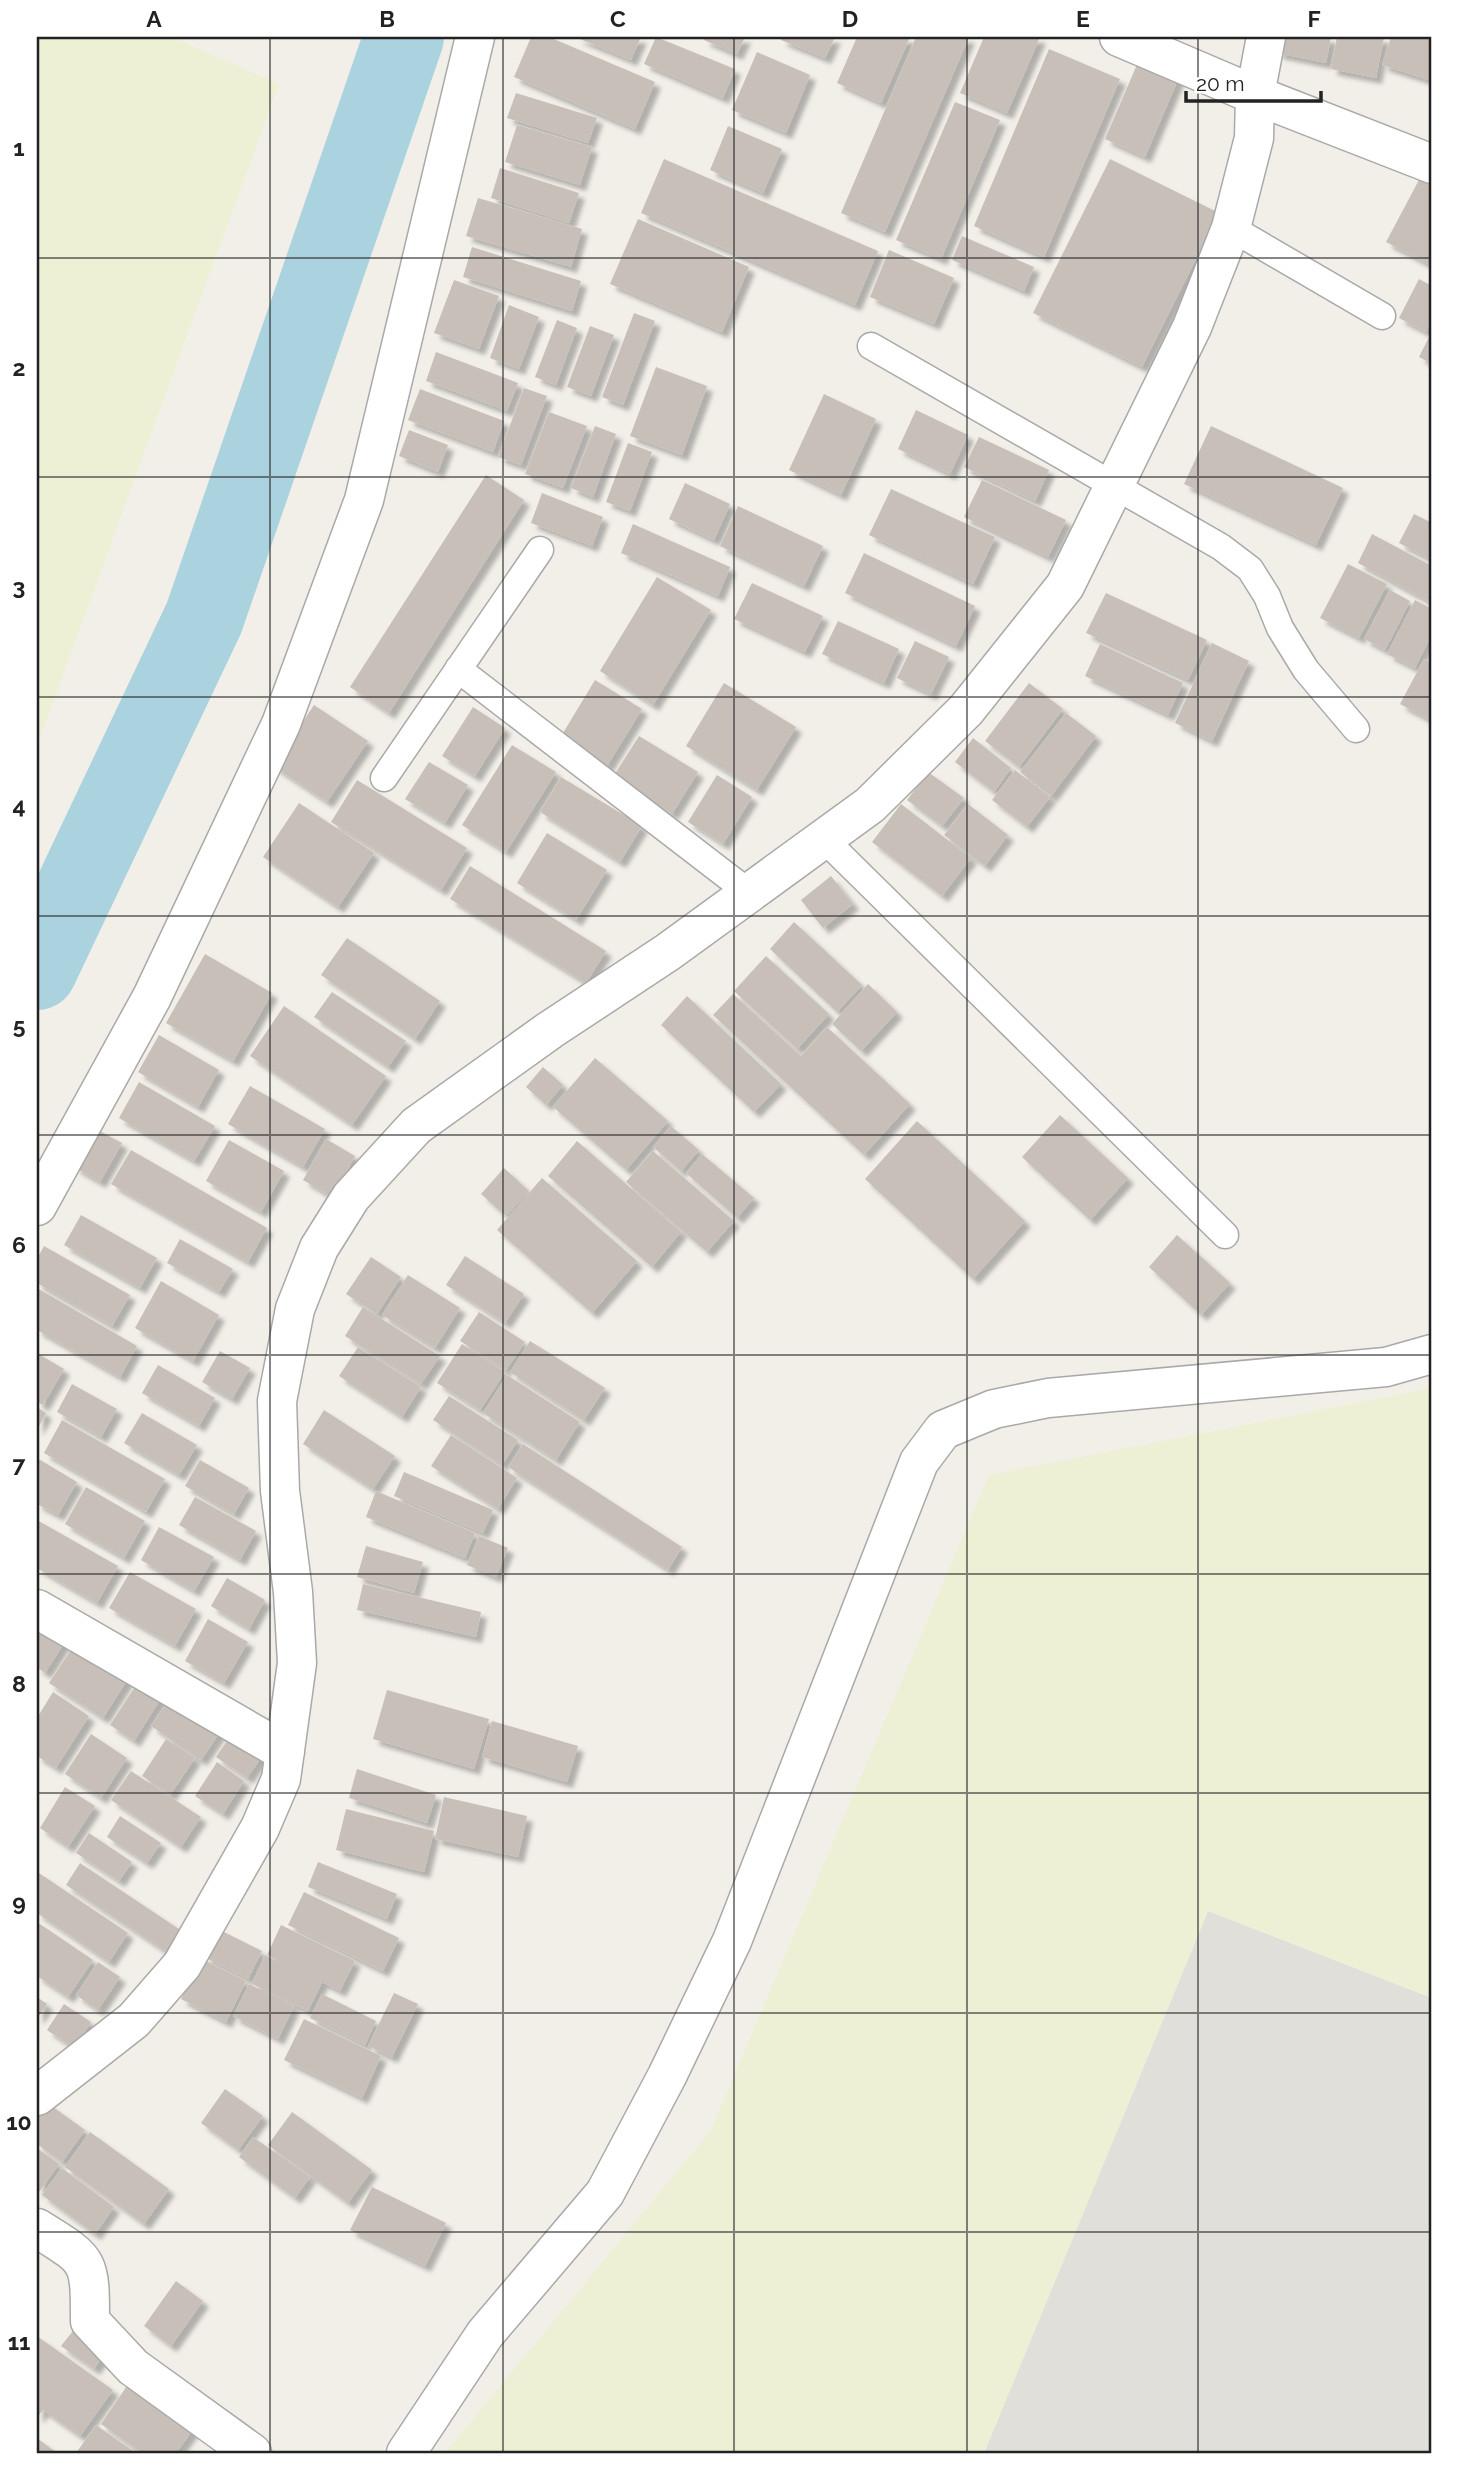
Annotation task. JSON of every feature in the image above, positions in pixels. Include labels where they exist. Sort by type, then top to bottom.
[{"type":"street","points":[[37,1206],[152,997],[285,712],[364,500],[475,37]]},
{"type":"street","points":[[1119,37],[1255,95],[1432,164]]},
{"type":"street","points":[[37,2096],[134,2020],[182,1965],[260,1828],[281,1779],[297,1663],[293,1592],[280,1491],[277,1401],[295,1309],[319,1248],[351,1197],[416,1126],[550,1030],[668,952],[870,805],[965,710],[1065,586],[1192,327],[1231,228],[1254,138],[1255,95],[1266,37]]},
{"type":"street","points":[[406,2453],[485,2334],[605,2193],[661,2088],[732,1941],[919,1462],[943,1430],[994,1409],[1048,1398],[1386,1367],[1432,1354]]},
{"type":"street","points":[[37,1609],[285,1752]]},
{"type":"street","points":[[37,2228],[72,2250],[83,2262],[90,2275],[90,2321],[125,2358],[252,2453]]},
{"type":"lane","points":[[1231,228],[1382,316]]},
{"type":"lane","points":[[871,346],[1221,547],[1250,569],[1306,670],[1356,729]]},
{"type":"lane","points":[[384,778],[540,550]]},
{"type":"lane","points":[[458,669],[748,892]]},
{"type":"lane","points":[[824,839],[1225,1235]]},
{"type":"shaded area","points":[[1208,1911],[1432,1998],[1432,2453],[984,2453]]},
{"type":"green space","points":[[37,37],[172,37],[279,84],[37,746]]},
{"type":"green space","points":[[1432,1388],[1432,1998],[1208,1911],[984,2453],[445,2453],[711,2130],[989,1475]]},
{"type":"building","points":[[531,37],[549,37],[655,82],[635,129],[514,77]]},
{"type":"building","points":[[575,37],[641,37],[631,60]]},
{"type":"building","points":[[656,37],[735,69],[723,98],[644,64]]},
{"type":"building","points":[[705,37],[745,37],[737,54],[704,40]]},
{"type":"building","points":[[782,37],[835,37],[825,58],[781,40]]},
{"type":"building","points":[[857,37],[910,37],[881,103],[837,83]]},
{"type":"building","points":[[916,37],[969,37],[885,232],[841,213]]},
{"type":"building","points":[[984,37],[1040,37],[1007,113],[960,93]]},
{"type":"building","points":[[1280,37],[1331,37],[1326,63],[1277,53]]},
{"type":"building","points":[[1337,37],[1384,37],[1376,78],[1331,69]]},
{"type":"building","points":[[1391,37],[1432,37],[1432,81],[1382,65]]},
{"type":"building","points":[[1049,49],[1120,79],[1044,257],[974,226]]},
{"type":"building","points":[[757,52],[810,75],[786,133],[732,110]]},
{"type":"building","points":[[1142,53],[1182,70],[1145,157],[1105,139]]},
{"type":"building","points":[[516,93],[597,118],[588,143],[507,118]]},
{"type":"building","points":[[955,102],[1000,120],[941,259],[896,240]]},
{"type":"building","points":[[517,125],[592,147],[580,185],[505,162]]},
{"type":"building","points":[[728,126],[782,149],[763,193],[710,170]]},
{"type":"building","points":[[664,159],[878,251],[855,305],[641,213]]},
{"type":"building","points":[[1110,159],[1219,213],[1142,367],[1033,313]]},
{"type":"building","points":[[500,168],[579,193],[569,223],[491,198]]},
{"type":"building","points":[[1420,178],[1432,185],[1430,265],[1386,242]]},
{"type":"building","points":[[478,198],[582,229],[571,267],[466,236]]},
{"type":"building","points":[[638,219],[749,267],[722,332],[610,284]]},
{"type":"building","points":[[962,236],[1034,267],[1024,291],[952,260]]},
{"type":"building","points":[[472,247],[581,281],[572,311],[463,277]]},
{"type":"building","points":[[889,250],[954,278],[934,324],[870,297]]},
{"type":"building","points":[[1419,279],[1432,286],[1432,319],[1426,332],[1399,318]]},
{"type":"building","points":[[454,280],[499,296],[479,349],[434,333]]},
{"type":"building","points":[[509,305],[539,317],[519,369],[490,358]]},
{"type":"building","points":[[634,313],[655,321],[623,405],[602,397]]},
{"type":"building","points":[[557,320],[577,328],[556,385],[535,377]]},
{"type":"building","points":[[590,326],[614,335],[591,396],[567,387]]},
{"type":"building","points":[[1432,331],[1432,364],[1419,357]]},
{"type":"building","points":[[436,352],[518,383],[507,411],[426,381]]},
{"type":"building","points":[[656,367],[707,386],[682,455],[630,436]]},
{"type":"building","points":[[524,388],[547,396],[521,465],[498,457]]},
{"type":"building","points":[[420,389],[504,421],[493,452],[408,420]]},
{"type":"building","points":[[824,394],[876,419],[841,495],[789,470]]},
{"type":"building","points":[[916,410],[968,435],[950,474],[898,449]]},
{"type":"building","points":[[549,412],[587,426],[563,488],[525,474]]},
{"type":"building","points":[[595,426],[616,434],[593,497],[571,488]]},
{"type":"building","points":[[1211,426],[1343,488],[1316,545],[1184,484]]},
{"type":"building","points":[[409,430],[448,445],[438,472],[399,456]]},
{"type":"building","points":[[979,437],[1049,470],[1035,501],[964,467]]},
{"type":"building","points":[[628,443],[652,452],[630,511],[606,502]]},
{"type":"building","points":[[486,475],[524,500],[389,713],[350,687]]},
{"type":"building","points":[[982,480],[1066,520],[1048,557],[964,517]]},
{"type":"building","points":[[685,483],[730,504],[714,540],[669,519]]},
{"type":"building","points":[[891,489],[995,537],[973,584],[869,535]]},
{"type":"building","points":[[542,493],[603,517],[592,546],[531,523]]},
{"type":"building","points":[[738,506],[823,546],[804,586],[720,546]]},
{"type":"building","points":[[1414,514],[1432,523],[1432,560],[1399,543]]},
{"type":"building","points":[[633,524],[730,567],[718,596],[621,553]]},
{"type":"building","points":[[1372,534],[1432,566],[1432,603],[1358,563]]},
{"type":"building","points":[[864,553],[975,606],[956,646],[845,593]]},
{"type":"building","points":[[1348,564],[1387,584],[1359,638],[1320,618]]},
{"type":"building","points":[[657,577],[711,610],[653,705],[600,671]]},
{"type":"building","points":[[752,583],[823,616],[805,652],[734,619]]},
{"type":"building","points":[[1390,590],[1410,601],[1385,650],[1364,639]]},
{"type":"building","points":[[1106,593],[1207,640],[1188,680],[1086,633]]},
{"type":"building","points":[[1415,600],[1432,609],[1432,634],[1415,668],[1387,654]]},
{"type":"building","points":[[838,621],[899,649],[884,683],[822,654]]},
{"type":"building","points":[[915,641],[949,657],[931,694],[897,678]]},
{"type":"building","points":[[1212,643],[1249,661],[1212,741],[1175,723]]},
{"type":"building","points":[[1100,644],[1183,683],[1168,715],[1085,676]]},
{"type":"building","points":[[1424,659],[1432,663],[1432,721],[1400,704]]},
{"type":"building","points":[[595,680],[642,709],[607,766],[560,738]]},
{"type":"building","points":[[724,683],[796,727],[757,790],[686,746]]},
{"type":"building","points":[[1029,683],[1063,709],[1019,767],[985,741]]},
{"type":"building","points":[[314,705],[368,741],[327,802],[273,766]]},
{"type":"building","points":[[473,707],[505,728],[475,776],[442,756]]},
{"type":"building","points":[[1066,713],[1096,736],[1051,796],[1020,772]]},
{"type":"building","points":[[639,736],[698,772],[672,814],[613,777]]},
{"type":"building","points":[[973,738],[1011,768],[994,792],[955,762]]},
{"type":"building","points":[[512,745],[556,772],[506,852],[462,825]]},
{"type":"building","points":[[429,762],[468,785],[445,823],[405,799]]},
{"type":"building","points":[[1015,770],[1050,797],[1027,827],[992,800]]},
{"type":"building","points":[[928,772],[964,798],[942,826],[907,800]]},
{"type":"building","points":[[717,775],[752,797],[723,844],[688,822]]},
{"type":"building","points":[[561,777],[642,826],[620,862],[540,812]]},
{"type":"building","points":[[357,780],[467,848],[441,890],[331,822]]},
{"type":"building","points":[[299,803],[374,853],[338,907],[263,857]]},
{"type":"building","points":[[901,804],[971,858],[942,896],[872,842]]},
{"type":"building","points":[[968,804],[1008,835],[985,866],[944,835]]},
{"type":"building","points":[[547,833],[607,870],[576,920],[517,883]]},
{"type":"building","points":[[470,866],[606,951],[586,983],[450,899]]},
{"type":"building","points":[[831,876],[853,904],[823,928],[801,900]]},
{"type":"building","points":[[794,922],[862,985],[837,1012],[770,949]]},
{"type":"building","points":[[347,938],[440,1001],[415,1039],[321,975]]},
{"type":"building","points":[[205,954],[272,993],[233,1061],[166,1023]]},
{"type":"building","points":[[766,956],[829,1014],[797,1049],[734,991]]},
{"type":"building","points":[[868,984],[897,1012],[861,1051],[832,1024]]},
{"type":"building","points":[[332,992],[406,1041],[388,1067],[314,1017]]},
{"type":"building","points":[[733,994],[801,1056],[827,1027],[910,1104],[864,1155],[713,1015]]},
{"type":"building","points":[[687,996],[781,1084],[754,1112],[661,1025]]},
{"type":"building","points":[[284,1006],[386,1076],[352,1125],[250,1056]]},
{"type":"building","points":[[159,1035],[219,1070],[198,1107],[138,1072]]},
{"type":"building","points":[[595,1058],[668,1121],[626,1170],[553,1107]]},
{"type":"building","points":[[543,1067],[563,1085],[546,1105],[526,1087]]},
{"type":"building","points":[[139,1082],[215,1126],[194,1161],[119,1118]]},
{"type":"building","points":[[250,1086],[325,1129],[303,1167],[228,1124]]},
{"type":"building","points":[[1060,1115],[1128,1178],[1090,1220],[1022,1157]]},
{"type":"building","points":[[917,1121],[1025,1221],[973,1279],[865,1179]]},
{"type":"building","points":[[671,1126],[699,1150],[681,1171],[653,1147]]},
{"type":"building","points":[[96,1129],[122,1143],[100,1182],[74,1167]]},
{"type":"building","points":[[326,1139],[355,1156],[332,1197],[303,1180]]},
{"type":"building","points":[[229,1140],[284,1171],[261,1212],[206,1181]]},
{"type":"building","points":[[577,1141],[681,1232],[652,1267],[548,1176]]},
{"type":"building","points":[[131,1150],[267,1228],[248,1262],[111,1184]]},
{"type":"building","points":[[653,1151],[734,1221],[707,1252],[626,1182]]},
{"type":"building","points":[[702,1154],[754,1198],[737,1218],[686,1173]]},
{"type":"building","points":[[504,1168],[529,1191],[506,1216],[481,1194]]},
{"type":"building","points":[[542,1178],[637,1261],[592,1313],[497,1230]]},
{"type":"building","points":[[81,1215],[157,1258],[140,1288],[64,1245]]},
{"type":"building","points":[[1177,1235],[1230,1283],[1201,1315],[1149,1267]]},
{"type":"building","points":[[180,1239],[233,1269],[219,1292],[167,1263]]},
{"type":"building","points":[[44,1246],[130,1295],[112,1326],[37,1283],[37,1259]]},
{"type":"building","points":[[465,1256],[524,1294],[505,1323],[446,1285]]},
{"type":"building","points":[[371,1257],[401,1277],[377,1314],[346,1294]]},
{"type":"building","points":[[408,1275],[460,1308],[435,1348],[382,1315]]},
{"type":"building","points":[[161,1281],[219,1315],[193,1361],[135,1328]]},
{"type":"building","points":[[37,1288],[137,1346],[120,1377],[37,1330]]},
{"type":"building","points":[[363,1307],[440,1356],[421,1384],[345,1336]]},
{"type":"building","points":[[479,1312],[525,1342],[506,1370],[460,1341]]},
{"type":"building","points":[[530,1341],[605,1388],[584,1420],[510,1372]]},
{"type":"building","points":[[462,1344],[505,1372],[480,1410],[437,1383]]},
{"type":"building","points":[[358,1347],[421,1387],[402,1417],[339,1376]]},
{"type":"building","points":[[220,1351],[250,1368],[232,1399],[202,1382]]},
{"type":"building","points":[[37,1353],[64,1369],[43,1405],[37,1402]]},
{"type":"building","points":[[158,1365],[215,1398],[199,1426],[142,1393]]},
{"type":"building","points":[[507,1375],[580,1422],[556,1460],[483,1413]]},
{"type":"building","points":[[72,1384],[117,1409],[101,1437],[57,1412]]},
{"type":"building","points":[[449,1396],[518,1440],[502,1465],[433,1420]]},
{"type":"building","points":[[37,1407],[46,1413],[37,1430]]},
{"type":"building","points":[[324,1410],[395,1456],[373,1489],[303,1444]]},
{"type":"building","points":[[142,1413],[197,1445],[179,1475],[124,1443]]},
{"type":"building","points":[[62,1420],[165,1479],[146,1512],[44,1453]]},
{"type":"building","points":[[451,1435],[517,1478],[498,1509],[431,1466]]},
{"type":"building","points":[[523,1444],[682,1547],[668,1570],[508,1467]]},
{"type":"building","points":[[37,1458],[77,1482],[58,1515],[37,1504]]},
{"type":"building","points":[[200,1460],[249,1488],[234,1514],[185,1486]]},
{"type":"building","points":[[404,1472],[493,1510],[483,1533],[394,1496]]},
{"type":"building","points":[[86,1487],[145,1521],[124,1558],[65,1524]]},
{"type":"building","points":[[376,1491],[475,1533],[465,1558],[366,1517]]},
{"type":"building","points":[[195,1497],[256,1531],[240,1560],[179,1525]]},
{"type":"building","points":[[37,1520],[118,1566],[97,1603],[37,1568]]},
{"type":"building","points":[[159,1527],[214,1557],[194,1591],[141,1560]]},
{"type":"building","points":[[479,1536],[508,1548],[496,1577],[467,1565]]},
{"type":"building","points":[[366,1546],[423,1562],[414,1593],[357,1577]]},
{"type":"building","points":[[130,1572],[196,1609],[175,1646],[109,1608]]},
{"type":"building","points":[[227,1578],[265,1600],[249,1629],[211,1606]]},
{"type":"building","points":[[363,1584],[481,1612],[476,1637],[357,1610]]},
{"type":"building","points":[[208,1619],[248,1642],[224,1683],[185,1661]]},
{"type":"building","points":[[44,1622],[68,1637],[45,1673],[37,1667],[37,1633]]},
{"type":"building","points":[[76,1642],[129,1677],[103,1718],[49,1683]]},
{"type":"building","points":[[140,1679],[163,1695],[134,1741],[110,1725]]},
{"type":"building","points":[[387,1690],[489,1719],[474,1769],[373,1739]]},
{"type":"building","points":[[175,1691],[225,1725],[201,1760],[151,1726]]},
{"type":"building","points":[[53,1692],[89,1716],[56,1768],[37,1756],[37,1718]]},
{"type":"building","points":[[492,1721],[578,1746],[567,1782],[482,1757]]},
{"type":"building","points":[[236,1728],[267,1749],[247,1778],[216,1757]]},
{"type":"building","points":[[91,1734],[127,1758],[101,1798],[65,1774]]},
{"type":"building","points":[[166,1739],[195,1758],[170,1795],[142,1776]]},
{"type":"building","points":[[217,1762],[244,1781],[223,1814],[195,1796]]},
{"type":"building","points":[[357,1769],[436,1795],[427,1823],[349,1798]]},
{"type":"building","points":[[131,1771],[201,1817],[181,1847],[111,1800]]},
{"type":"building","points":[[65,1787],[95,1806],[68,1847],[40,1828]]},
{"type":"building","points":[[444,1797],[527,1816],[518,1857],[435,1839]]},
{"type":"building","points":[[346,1809],[434,1831],[424,1872],[336,1850]]},
{"type":"building","points":[[120,1816],[161,1843],[147,1863],[107,1837]]},
{"type":"building","points":[[89,1833],[132,1862],[119,1881],[76,1853]]},
{"type":"building","points":[[318,1862],[397,1894],[387,1919],[308,1887]]},
{"type":"building","points":[[80,1863],[179,1929],[165,1951],[66,1885]]},
{"type":"building","points":[[39,1873],[128,1933],[109,1962],[37,1913]]},
{"type":"building","points":[[304,1892],[399,1938],[383,1971],[288,1925]]},
{"type":"building","points":[[37,1922],[93,1960],[68,1997],[37,1976]]},
{"type":"building","points":[[281,1925],[355,1961],[340,1991],[322,1982],[308,2011],[252,1984],[265,1955],[288,1966],[267,1955]]},
{"type":"building","points":[[218,1929],[262,1951],[248,1979],[204,1957]]},
{"type":"building","points":[[200,1958],[246,1981],[226,2022],[181,1999]]},
{"type":"building","points":[[98,1962],[120,1977],[98,2010],[76,1995]]},
{"type":"building","points":[[249,1984],[294,2006],[278,2039],[233,2016]]},
{"type":"building","points":[[394,1993],[418,2004],[392,2057],[368,2046]]},
{"type":"building","points":[[322,1994],[376,2021],[365,2045],[310,2018]]},
{"type":"building","points":[[37,1997],[47,2004],[37,2019]]},
{"type":"building","points":[[64,2004],[91,2022],[74,2048],[47,2030]]},
{"type":"building","points":[[304,2019],[381,2056],[362,2098],[284,2060]]},
{"type":"building","points":[[225,2089],[263,2116],[238,2150],[201,2123]]},
{"type":"building","points":[[46,2102],[85,2130],[62,2162],[37,2144],[37,2115]]},
{"type":"building","points":[[292,2112],[372,2170],[348,2203],[268,2145]]},
{"type":"building","points":[[90,2132],[169,2189],[144,2224],[65,2167]]},
{"type":"building","points":[[253,2137],[310,2177],[295,2198],[239,2157]]},
{"type":"building","points":[[37,2148],[59,2164],[39,2192],[37,2190]]},
{"type":"building","points":[[62,2168],[114,2207],[95,2234],[42,2195]]},
{"type":"building","points":[[372,2187],[446,2223],[425,2266],[350,2230]]},
{"type":"building","points":[[176,2281],[203,2301],[171,2346],[144,2326]]},
{"type":"building","points":[[73,2331],[104,2354],[94,2369],[61,2346]]},
{"type":"building","points":[[37,2336],[113,2390],[80,2436],[43,2410],[37,2418]]},
{"type":"building","points":[[133,2377],[197,2424],[176,2453],[142,2453],[101,2424]]},
{"type":"building","points":[[96,2425],[136,2453],[76,2453]]},
{"type":"building","points":[[37,2438],[57,2453],[37,2453]]},
{"type":"waterway","points":[[37,970],[204,618],[404,37]]}]
